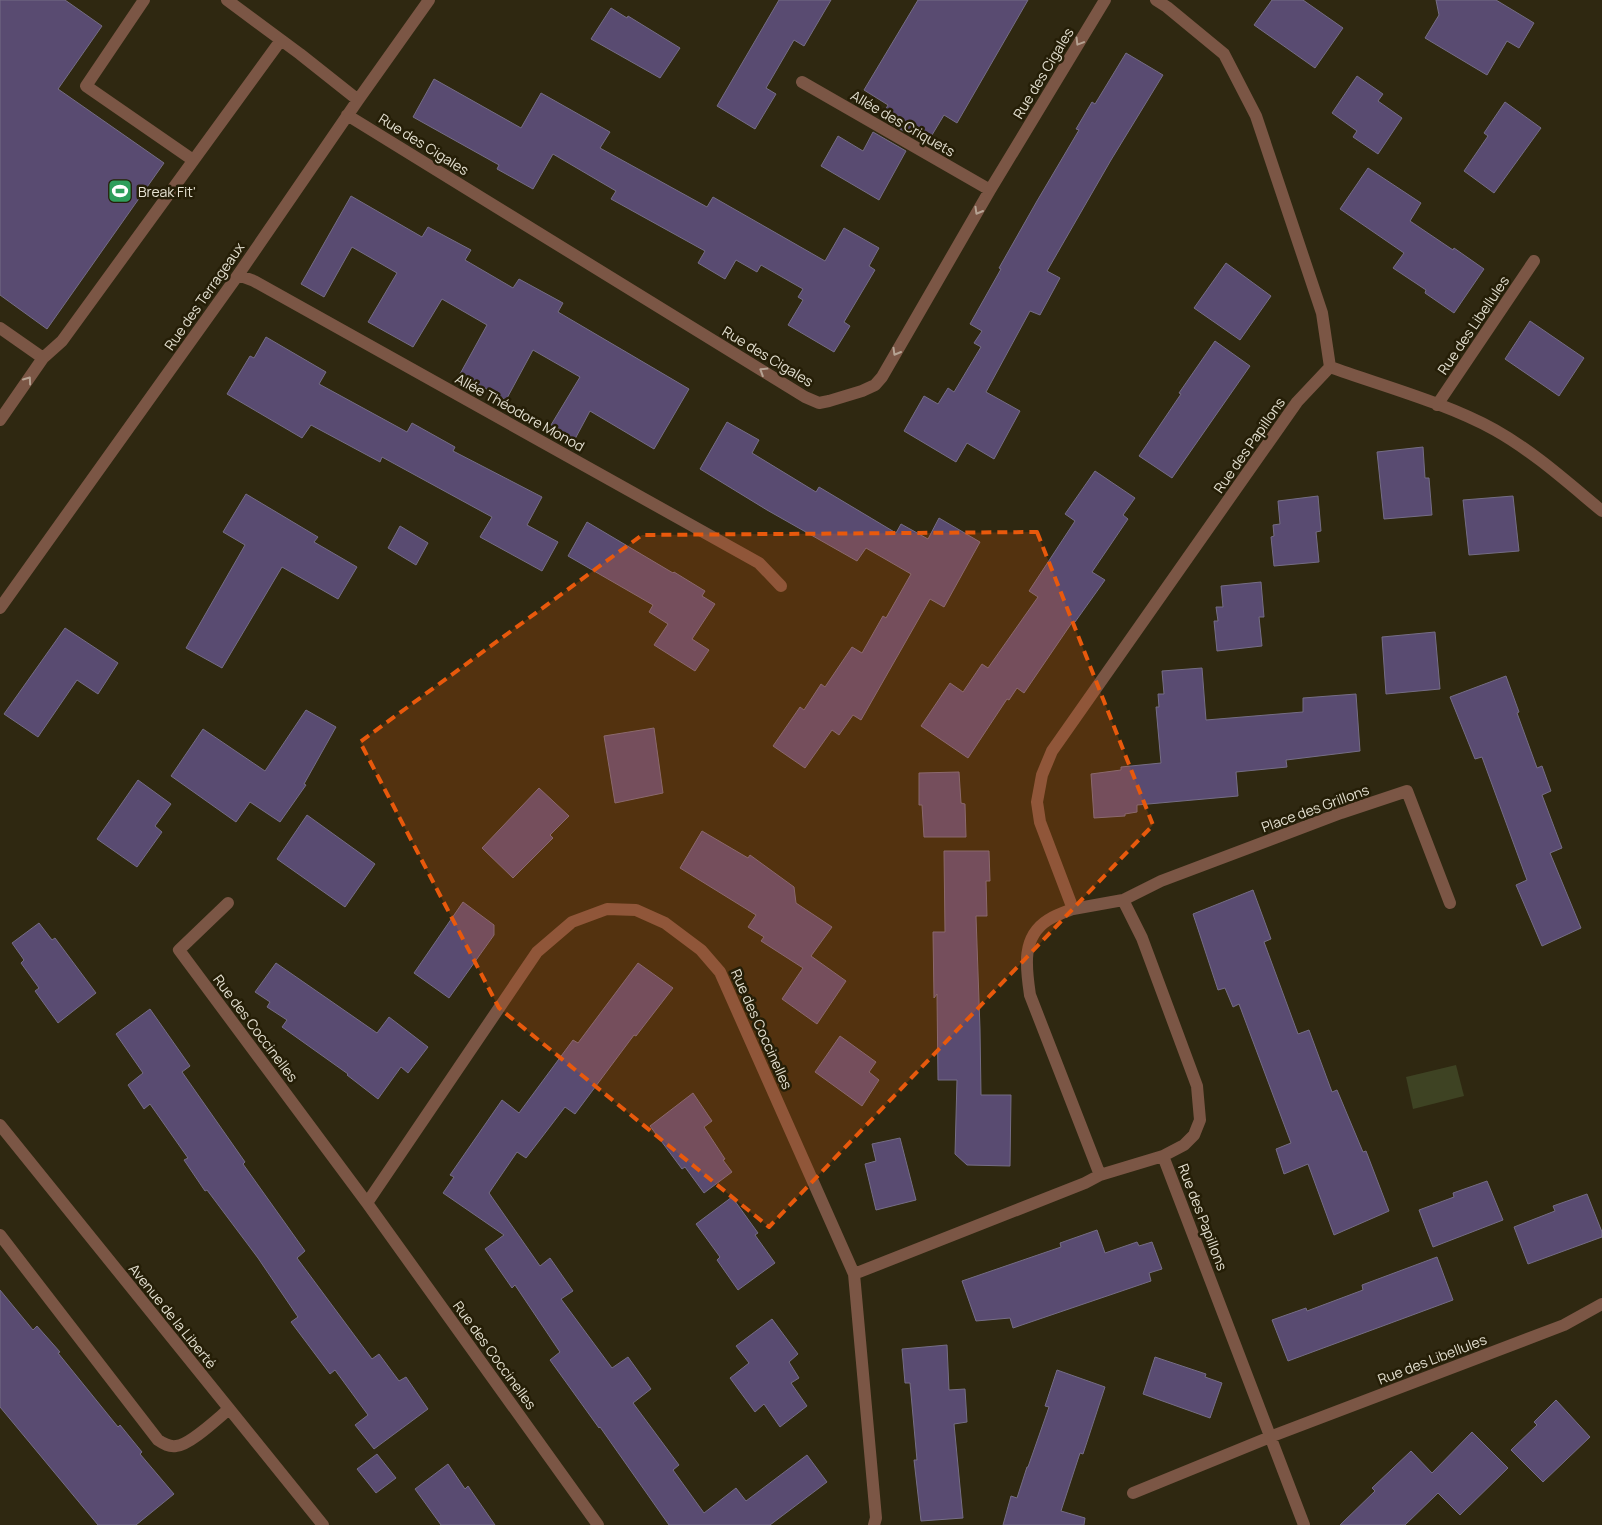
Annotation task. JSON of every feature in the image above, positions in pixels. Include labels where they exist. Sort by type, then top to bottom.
[{"type":"street","points":[[144,0],[86,86],[194,160]]},
{"type":"street","points":[[227,0],[358,100]]},
{"type":"street","name":"Rue des Terrageaux","points":[[0,608],[238,275],[429,0]]},
{"type":"street","name":"Rue des Cigales","points":[[347,116],[805,397],[820,402],[829,401],[862,391],[875,385],[882,377],[990,190],[1104,0]]},
{"type":"street","points":[[1156,0],[1224,54],[1256,116],[1322,313],[1330,367],[1466,416],[1495,430],[1538,458],[1602,511]]},
{"type":"street","points":[[0,420],[43,358],[62,341],[281,40]]},
{"type":"street","name":"Allée des Criquets","points":[[802,82],[990,190]]},
{"type":"street","name":"Rue des Libellules","points":[[1437,405],[1534,261]]},
{"type":"street","name":"Allée Théodore Monod","points":[[238,275],[254,281],[759,563],[781,586]]},
{"type":"street","points":[[0,328],[43,358]]},
{"type":"street","name":"Rue des Papillons","points":[[1073,908],[1040,822],[1037,802],[1042,775],[1052,751],[1297,402],[1330,367]]},
{"type":"street","name":"Place des Grillons","points":[[1123,900],[1161,881],[1341,813],[1407,791],[1450,904]]},
{"type":"street","points":[[1100,1175],[1030,994],[1026,968],[1028,948],[1035,931],[1048,920],[1073,908],[1123,900]]},
{"type":"street","name":"Rue des Papillons","points":[[1123,900],[1142,938],[1197,1086],[1200,1120],[1194,1135],[1184,1145],[1163,1156],[1304,1525]]},
{"type":"street","name":"Rue des Coccinelles","points":[[228,903],[179,950],[367,1203],[598,1525]]},
{"type":"street","name":"Rue des Coccinelles","points":[[367,1203],[537,952],[572,922],[607,909],[636,910],[666,923],[701,950],[720,972],[854,1274],[876,1518],[874,1525]]},
{"type":"street","name":"Avenue de la Liberté","points":[[0,1125],[322,1525]]},
{"type":"street","points":[[854,1274],[1085,1183],[1100,1175],[1163,1156]]},
{"type":"street","points":[[0,1234],[158,1440],[167,1446],[178,1446],[192,1439],[229,1409]]},
{"type":"street","name":"Rue des Libellules","points":[[1270,1437],[1564,1325],[1602,1304]]},
{"type":"street","points":[[1133,1493],[1270,1437]]},
{"type":"highlighted area","points":[[1037,532],[1153,825],[769,1227],[499,1008],[360,742],[642,535]]},
{"type":"green space","points":[[1456,1065],[1464,1096],[1413,1109],[1406,1077]]},
{"type":"building","points":[[0,0],[65,0],[102,26],[58,89],[164,163],[47,329],[0,295]]},
{"type":"building","points":[[779,0],[831,0],[804,46],[794,40],[766,88],[776,94],[755,129],[717,106]]},
{"type":"building","points":[[918,0],[1028,0],[957,123],[944,115],[929,140],[917,132],[914,137],[881,118],[888,105],[864,90]]},
{"type":"building","points":[[1272,0],[1303,0],[1343,28],[1315,68],[1254,25]]},
{"type":"building","points":[[1436,0],[1496,0],[1534,23],[1519,48],[1507,41],[1487,75],[1425,38],[1439,15]]},
{"type":"building","points":[[611,8],[627,18],[628,16],[680,48],[660,78],[591,39]]},
{"type":"building","points":[[1126,53],[1163,75],[1047,271],[1060,278],[1040,315],[1030,311],[986,392],[1020,411],[994,459],[967,443],[956,462],[904,431],[924,396],[938,404],[948,388],[954,392],[981,347],[974,343],[982,331],[970,324],[1001,269],[999,268],[1079,130],[1076,129],[1092,102],[1095,104]]},
{"type":"building","points":[[1357,76],[1383,94],[1378,101],[1402,118],[1378,154],[1353,137],[1357,131],[1332,113]]},
{"type":"building","points":[[434,79],[521,128],[541,93],[610,132],[600,148],[707,207],[713,197],[825,261],[844,228],[879,248],[869,266],[875,270],[844,322],[850,326],[834,352],[788,325],[803,300],[798,297],[803,289],[761,265],[757,272],[736,260],[725,279],[698,263],[705,251],[611,199],[616,191],[553,154],[533,189],[497,169],[499,165],[413,117]]},
{"type":"building","points":[[1505,102],[1541,128],[1494,193],[1464,171],[1488,136],[1484,133]]},
{"type":"building","points":[[873,132],[906,151],[879,200],[821,166],[838,136],[863,151]]},
{"type":"building","points":[[1368,168],[1421,203],[1410,221],[1484,269],[1454,313],[1425,293],[1426,290],[1393,268],[1404,253],[1340,209]]},
{"type":"building","points":[[351,196],[422,237],[428,227],[471,250],[465,260],[513,288],[519,279],[563,303],[558,312],[689,389],[654,449],[590,411],[575,439],[551,425],[580,377],[533,350],[506,400],[460,374],[487,325],[442,299],[413,347],[368,322],[397,273],[352,247],[324,297],[301,284]]},
{"type":"building","points":[[1226,263],[1271,296],[1240,340],[1194,308]]},
{"type":"building","points":[[1530,321],[1584,358],[1559,396],[1505,359]]},
{"type":"building","points":[[266,337],[326,372],[319,384],[407,432],[412,423],[455,447],[453,451],[542,497],[527,525],[558,542],[542,571],[480,537],[492,517],[382,457],[380,462],[311,425],[302,438],[227,394],[250,356],[254,358]]},
{"type":"building","points":[[1215,341],[1250,366],[1172,478],[1139,456]]},
{"type":"building","points":[[727,422],[759,440],[752,453],[816,492],[819,487],[896,533],[901,524],[928,539],[939,518],[980,542],[944,607],[930,599],[861,720],[853,715],[839,735],[832,730],[805,768],[773,746],[800,707],[804,710],[821,684],[825,687],[852,647],[862,653],[883,616],[886,618],[911,574],[866,548],[857,561],[767,510],[700,469]]},
{"type":"building","points":[[1423,447],[1425,478],[1429,478],[1432,515],[1384,519],[1377,452]]},
{"type":"building","points":[[1095,471],[1135,498],[1123,515],[1128,519],[1092,572],[1105,580],[1075,622],[1073,621],[1024,693],[1017,688],[1009,700],[1007,699],[968,758],[921,726],[950,683],[963,692],[982,664],[988,668],[1038,597],[1029,591],[1075,521],[1065,514]]},
{"type":"building","points":[[246,494],[318,537],[314,542],[357,567],[338,599],[282,567],[222,668],[186,648],[245,545],[223,532]]},
{"type":"building","points":[[1318,496],[1321,531],[1316,532],[1319,562],[1274,566],[1271,537],[1274,536],[1273,525],[1280,524],[1278,501]]},
{"type":"building","points":[[1513,496],[1519,551],[1469,555],[1463,500]]},
{"type":"building","points":[[587,522],[705,591],[702,596],[715,604],[692,639],[709,650],[695,671],[654,645],[668,624],[649,612],[653,605],[568,556]]},
{"type":"building","points":[[400,526],[428,543],[416,565],[388,548]]},
{"type":"building","points":[[1261,582],[1264,617],[1259,617],[1262,646],[1217,651],[1214,621],[1218,621],[1216,607],[1223,607],[1221,586]]},
{"type":"building","points":[[65,628],[118,663],[98,694],[77,680],[38,737],[4,714]]},
{"type":"building","points":[[1435,632],[1440,689],[1386,694],[1382,637]]},
{"type":"building","points":[[1202,668],[1206,720],[1303,712],[1303,698],[1356,694],[1360,751],[1286,760],[1287,767],[1236,772],[1238,796],[1137,805],[1137,812],[1125,814],[1125,816],[1094,818],[1091,774],[1121,770],[1121,767],[1161,763],[1156,707],[1159,707],[1158,694],[1164,694],[1162,671]]},
{"type":"building","points":[[1506,676],[1537,768],[1542,766],[1551,791],[1542,795],[1562,848],[1550,853],[1581,928],[1542,946],[1516,885],[1527,880],[1482,757],[1475,759],[1450,697]]},
{"type":"building","points":[[306,710],[336,727],[304,784],[306,785],[280,822],[250,802],[236,822],[171,776],[203,729],[265,771]]},
{"type":"building","points":[[654,728],[663,793],[615,803],[604,736]]},
{"type":"building","points":[[959,772],[961,803],[965,804],[966,837],[924,837],[922,805],[919,805],[919,773]]},
{"type":"building","points":[[138,780],[171,804],[155,826],[162,832],[137,867],[97,839]]},
{"type":"building","points":[[539,788],[569,816],[550,835],[553,838],[513,878],[482,848]]},
{"type":"building","points":[[307,815],[375,864],[345,907],[277,859]]},
{"type":"building","points":[[702,831],[748,858],[750,855],[794,887],[796,903],[832,927],[811,956],[846,981],[817,1024],[782,999],[803,968],[761,941],[764,937],[748,927],[756,915],[680,868]]},
{"type":"building","points":[[944,851],[989,851],[990,881],[986,881],[987,916],[976,916],[981,1095],[1011,1095],[1010,1166],[967,1165],[955,1154],[957,1080],[938,1080],[937,994],[934,998],[933,932],[945,932]]},
{"type":"building","points":[[1253,890],[1271,939],[1264,942],[1298,1034],[1309,1030],[1332,1092],[1337,1090],[1363,1152],[1366,1151],[1389,1211],[1334,1235],[1308,1164],[1284,1174],[1276,1149],[1291,1143],[1239,1004],[1233,1007],[1225,988],[1218,990],[1193,914]]},
{"type":"building","points":[[463,902],[494,925],[494,935],[449,998],[414,973]]},
{"type":"building","points":[[39,923],[52,940],[55,938],[96,993],[58,1023],[35,991],[39,988],[21,963],[24,960],[12,943]]},
{"type":"building","points":[[276,963],[377,1033],[389,1017],[428,1047],[408,1073],[401,1067],[378,1099],[348,1074],[282,1027],[287,1020],[267,1007],[270,1002],[255,992]]},
{"type":"building","points":[[638,963],[673,988],[636,1036],[634,1035],[575,1114],[565,1107],[526,1158],[517,1152],[489,1193],[540,1266],[550,1258],[573,1291],[561,1299],[612,1368],[628,1357],[651,1389],[633,1403],[679,1465],[673,1470],[704,1513],[736,1488],[746,1501],[807,1455],[827,1482],[770,1525],[669,1525],[550,1360],[560,1352],[515,1285],[512,1288],[485,1249],[504,1235],[443,1193],[454,1177],[450,1175],[502,1100],[519,1113],[573,1040],[578,1043]]},
{"type":"building","points":[[150,1009],[190,1066],[182,1072],[245,1162],[243,1164],[305,1251],[297,1258],[372,1359],[379,1354],[399,1381],[406,1377],[428,1409],[374,1449],[355,1425],[368,1415],[335,1370],[330,1374],[291,1322],[298,1317],[258,1258],[207,1190],[205,1191],[184,1160],[188,1158],[150,1104],[144,1109],[128,1085],[143,1073],[116,1034]]},
{"type":"building","points":[[840,1036],[876,1062],[869,1072],[879,1080],[862,1106],[815,1072]]},
{"type":"building","points":[[693,1093],[712,1121],[704,1127],[732,1172],[704,1193],[685,1167],[682,1169],[650,1126]]},
{"type":"building","points":[[900,1138],[916,1200],[876,1210],[865,1164],[876,1161],[872,1144]]},
{"type":"building","points":[[1487,1181],[1503,1220],[1433,1247],[1419,1210],[1454,1197],[1453,1193]]},
{"type":"building","points":[[1587,1194],[1602,1232],[1602,1237],[1528,1264],[1514,1227],[1555,1211],[1553,1206]]},
{"type":"building","points":[[732,1197],[758,1233],[755,1235],[775,1263],[738,1290],[717,1260],[720,1257],[696,1224]]},
{"type":"building","points":[[1097,1230],[1105,1253],[1137,1242],[1139,1246],[1152,1242],[1162,1269],[1149,1273],[1151,1281],[1013,1328],[1010,1318],[976,1321],[962,1281],[1061,1247],[1060,1243]]},
{"type":"building","points":[[1437,1257],[1453,1300],[1288,1361],[1272,1320],[1306,1308],[1307,1311],[1363,1290],[1362,1285]]},
{"type":"building","points":[[0,1290],[33,1330],[37,1326],[60,1352],[58,1353],[118,1427],[120,1425],[142,1452],[140,1454],[174,1494],[136,1525],[98,1525],[0,1407]]},
{"type":"building","points":[[772,1319],[798,1354],[789,1362],[799,1378],[791,1383],[807,1406],[780,1427],[764,1404],[755,1412],[730,1378],[749,1363],[736,1346]]},
{"type":"building","points":[[947,1345],[949,1390],[965,1389],[967,1422],[954,1424],[963,1518],[921,1521],[914,1460],[917,1460],[910,1383],[905,1383],[902,1349]]},
{"type":"building","points":[[1155,1357],[1206,1374],[1205,1377],[1222,1383],[1210,1418],[1143,1394]]},
{"type":"building","points":[[1057,1370],[1105,1387],[1083,1454],[1080,1453],[1061,1511],[1085,1518],[1084,1525],[1003,1525],[1011,1496],[1017,1498],[1049,1407],[1045,1406]]},
{"type":"building","points":[[1556,1400],[1590,1437],[1543,1482],[1511,1450],[1537,1425],[1534,1422]]},
{"type":"building","points":[[1472,1432],[1508,1468],[1460,1515],[1438,1493],[1405,1525],[1340,1525],[1375,1491],[1372,1488],[1411,1451],[1432,1473]]},
{"type":"building","points":[[377,1454],[396,1478],[376,1493],[357,1469]]},
{"type":"building","points":[[448,1464],[465,1489],[468,1486],[495,1525],[441,1525],[415,1489]]},
{"type":"place","name":"Break Fit'","points":[[120,191]]}]
